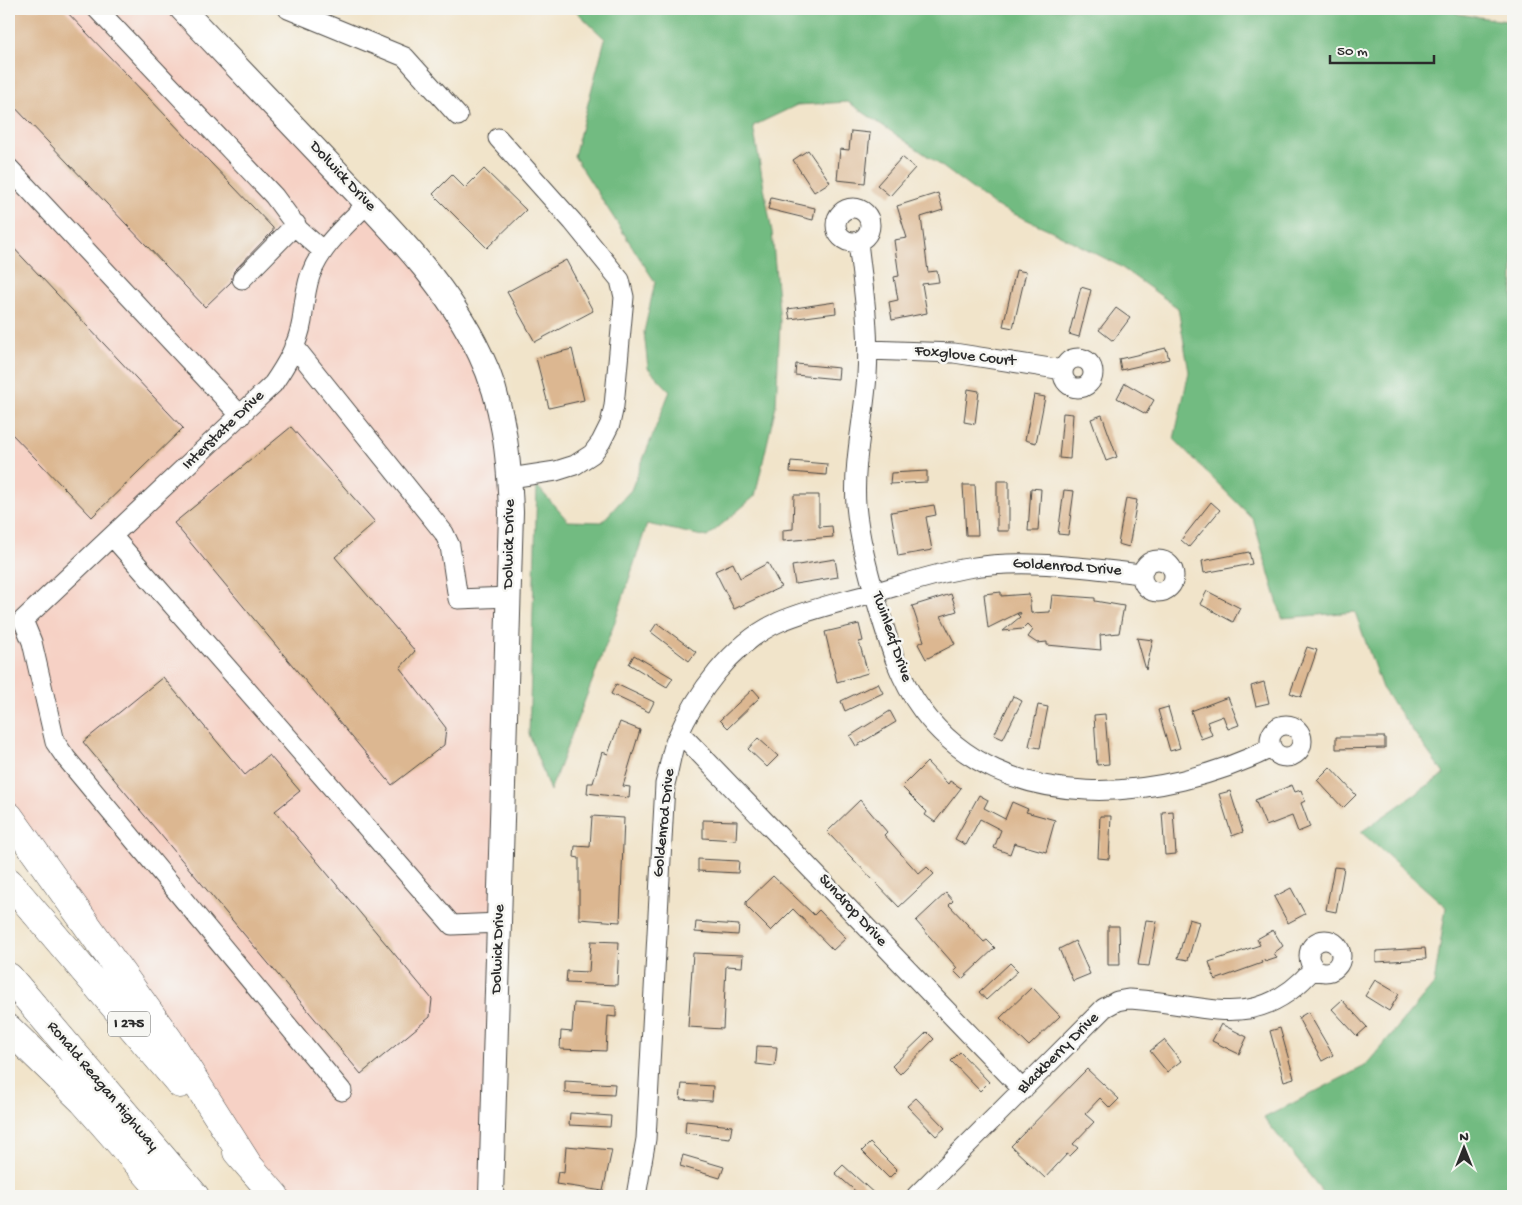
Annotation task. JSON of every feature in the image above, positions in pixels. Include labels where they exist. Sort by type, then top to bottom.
[{"type":"highway","points":[[9,816],[169,1040],[249,1166]]},
{"type":"highway","name":"I 275","points":[[9,882],[275,1196]]},
{"type":"highway","name":"Ronald Reagan Highway","points":[[9,977],[195,1196]]},
{"type":"highway","points":[[9,1029],[83,1101],[166,1196]]},
{"type":"main road","name":"Dolwick Drive","points":[[182,9],[367,204],[437,283],[457,310],[480,354],[491,380],[504,427],[510,478],[509,597],[491,1196]]},
{"type":"street","points":[[288,9],[405,57],[458,116]]},
{"type":"street","points":[[104,11],[274,196],[296,224],[323,250]]},
{"type":"street","points":[[498,138],[598,251],[620,280],[624,297],[614,406],[610,424],[601,442],[592,454],[575,465],[556,471],[510,478]]},
{"type":"street","points":[[9,168],[241,416]]},
{"type":"street","name":"Interstate Drive","points":[[342,1091],[66,758],[55,742],[32,642],[23,620],[273,384],[286,365],[294,346],[302,322],[306,289],[323,250],[367,204]]},
{"type":"street","points":[[242,279],[296,224]]},
{"type":"street","name":"Twinleaf Drive","points":[[858,242],[866,303],[868,350],[858,449],[856,502],[859,529],[874,593],[901,678],[921,709],[953,744],[976,761],[1019,780],[1068,790],[1124,790],[1159,786],[1203,774],[1271,748]]},
{"type":"street","points":[[294,346],[444,533],[450,546],[458,599],[509,597]]},
{"type":"street","name":"Foxglove Court","points":[[868,350],[954,353],[1062,370]]},
{"type":"street","points":[[113,537],[452,925],[500,923]]},
{"type":"street","name":"Goldenrod Drive","points":[[636,1196],[646,1139],[662,814],[666,784],[675,742],[697,700],[713,678],[734,653],[757,635],[778,623],[827,606],[968,568],[1010,563],[1050,564],[1142,574]]},
{"type":"street","name":"Sundrop Drive","points":[[680,732],[1023,1090]]},
{"type":"street","name":"Blackberry Drive","points":[[916,1196],[1023,1090],[1074,1035],[1104,1008],[1117,1001],[1148,1000],[1239,1012],[1264,1007],[1278,999],[1303,982],[1314,968]]},
{"type":"shaded area","points":[[9,9],[182,9],[437,283],[504,427],[491,1196],[275,1196],[9,816]]},
{"type":"green space","points":[[574,9],[1451,9],[1458,14],[1513,22],[1513,1196],[1326,1196],[1264,1118],[1365,1066],[1434,984],[1446,907],[1361,832],[1444,774],[1382,688],[1355,612],[1282,618],[1253,519],[1174,439],[1189,372],[1178,308],[1118,265],[1050,230],[994,205],[932,159],[848,102],[797,105],[753,126],[772,232],[780,322],[776,405],[755,496],[707,537],[647,524],[616,619],[550,791],[529,734],[537,486],[568,521],[602,522],[631,490],[670,391],[648,368],[644,332],[655,282],[574,156],[605,39]]},
{"type":"building","points":[[9,9],[64,9],[273,228],[273,231],[234,271],[231,282],[205,307],[9,101]]},
{"type":"building","points":[[851,131],[870,133],[865,183],[837,180],[840,149],[849,150]]},
{"type":"building","points":[[808,150],[830,182],[814,192],[793,160]]},
{"type":"building","points":[[902,157],[915,168],[890,196],[877,185]]},
{"type":"building","points":[[484,169],[526,210],[487,248],[433,194],[452,175],[465,188]]},
{"type":"building","points":[[938,193],[943,210],[921,217],[928,272],[937,271],[939,282],[922,284],[927,313],[892,320],[889,302],[898,300],[894,277],[899,276],[894,240],[907,238],[897,206]]},
{"type":"building","points":[[771,198],[815,208],[813,220],[768,209]]},
{"type":"building","points":[[9,243],[183,428],[92,517],[9,431]]},
{"type":"building","points":[[566,260],[593,311],[535,342],[507,292]]},
{"type":"building","points":[[1016,270],[1026,272],[1013,328],[1003,326]]},
{"type":"building","points":[[1081,287],[1091,290],[1079,337],[1069,334]]},
{"type":"building","points":[[835,302],[836,313],[790,319],[788,309]]},
{"type":"building","points":[[1116,308],[1130,318],[1113,341],[1099,330]]},
{"type":"building","points":[[1166,348],[1169,359],[1121,370],[1119,359]]},
{"type":"building","points":[[572,349],[584,400],[549,408],[536,358]]},
{"type":"building","points":[[796,364],[839,368],[838,379],[795,375]]},
{"type":"building","points":[[1125,383],[1154,400],[1146,414],[1117,398]]},
{"type":"building","points":[[968,389],[979,391],[975,424],[964,422]]},
{"type":"building","points":[[1034,395],[1045,397],[1036,443],[1025,440]]},
{"type":"building","points":[[1063,413],[1073,414],[1070,459],[1059,458]]},
{"type":"building","points":[[1102,415],[1117,457],[1106,461],[1091,419]]},
{"type":"building","points":[[291,427],[375,522],[335,557],[415,651],[400,668],[446,728],[444,745],[392,785],[174,523]]},
{"type":"building","points":[[791,461],[827,464],[826,475],[790,472]]},
{"type":"building","points":[[927,471],[927,482],[890,484],[891,473]]},
{"type":"building","points":[[997,481],[1009,481],[1009,531],[997,531]]},
{"type":"building","points":[[963,485],[975,485],[978,535],[966,535]]},
{"type":"building","points":[[1031,488],[1041,489],[1038,531],[1028,531]]},
{"type":"building","points":[[1064,490],[1074,491],[1068,535],[1058,534]]},
{"type":"building","points":[[794,495],[819,495],[819,527],[832,526],[833,537],[783,541],[783,530],[793,529]]},
{"type":"building","points":[[1126,498],[1137,500],[1129,547],[1118,544]]},
{"type":"building","points":[[1211,502],[1220,510],[1189,547],[1181,540]]},
{"type":"building","points":[[934,505],[936,515],[926,517],[932,550],[898,556],[891,512]]},
{"type":"building","points":[[1249,552],[1252,564],[1204,573],[1202,561]]},
{"type":"building","points":[[835,559],[838,577],[795,584],[792,566]]},
{"type":"building","points":[[733,563],[740,578],[768,563],[781,587],[734,609],[715,571]]},
{"type":"building","points":[[1207,591],[1240,608],[1233,622],[1200,604]]},
{"type":"building","points":[[1001,592],[1001,596],[1029,594],[1031,613],[1050,612],[1052,595],[1095,598],[1095,601],[1124,606],[1119,633],[1100,635],[1101,650],[1047,645],[1047,642],[1037,643],[1028,637],[1033,630],[1027,624],[1022,629],[1003,631],[1020,617],[1017,614],[1021,614],[1020,612],[988,628],[984,594]]},
{"type":"building","points":[[951,594],[957,611],[941,616],[955,644],[926,659],[918,644],[924,641],[912,606]]},
{"type":"building","points":[[657,623],[696,652],[689,661],[651,632]]},
{"type":"building","points":[[859,624],[863,641],[859,642],[868,673],[837,682],[825,632]]},
{"type":"building","points":[[1137,638],[1153,640],[1146,670]]},
{"type":"building","points":[[1307,647],[1317,650],[1301,697],[1290,693]]},
{"type":"building","points":[[634,655],[673,678],[667,687],[629,664]]},
{"type":"building","points":[[163,677],[245,775],[269,755],[300,791],[275,811],[432,999],[430,1017],[361,1074],[83,742]]},
{"type":"building","points":[[1264,682],[1269,703],[1256,706],[1251,686]]},
{"type":"building","points":[[878,683],[883,693],[845,711],[841,701]]},
{"type":"building","points":[[616,684],[654,702],[649,712],[611,694]]},
{"type":"building","points":[[753,689],[760,697],[728,728],[720,720]]},
{"type":"building","points":[[1013,696],[1022,701],[1003,739],[994,735]]},
{"type":"building","points":[[1228,697],[1239,725],[1228,729],[1223,716],[1207,722],[1212,735],[1201,739],[1191,711]]},
{"type":"building","points":[[1038,705],[1048,707],[1040,748],[1029,746]]},
{"type":"building","points":[[1168,707],[1180,748],[1170,751],[1158,710]]},
{"type":"building","points":[[890,711],[896,722],[856,746],[850,736]]},
{"type":"building","points":[[1105,714],[1109,764],[1097,765],[1094,715]]},
{"type":"building","points":[[620,722],[640,730],[623,786],[630,787],[629,798],[587,793],[588,783],[593,783],[602,752],[608,754]]},
{"type":"building","points":[[1336,737],[1385,737],[1385,748],[1336,749]]},
{"type":"building","points":[[758,738],[778,756],[767,767],[748,749]]},
{"type":"building","points":[[927,762],[948,784],[950,781],[961,788],[935,822],[925,815],[927,812],[902,787]]},
{"type":"building","points":[[1330,767],[1356,795],[1343,808],[1317,780]]},
{"type":"building","points":[[1292,785],[1295,792],[1301,790],[1305,801],[1301,803],[1310,827],[1298,832],[1292,816],[1266,826],[1255,800]]},
{"type":"building","points":[[1230,791],[1243,832],[1232,836],[1219,794]]},
{"type":"building","points":[[979,795],[988,800],[984,808],[1005,819],[1012,802],[1028,809],[1026,812],[1055,820],[1046,852],[1014,843],[1010,854],[994,848],[1001,830],[980,819],[966,845],[955,839]]},
{"type":"building","points":[[860,800],[887,832],[884,835],[919,874],[927,867],[934,874],[899,907],[827,832]]},
{"type":"building","points":[[1173,811],[1176,854],[1165,855],[1162,812]]},
{"type":"building","points":[[592,816],[624,818],[620,922],[579,919],[579,858],[574,857],[575,846],[590,847]]},
{"type":"building","points":[[1100,816],[1111,816],[1109,859],[1098,858]]},
{"type":"building","points":[[703,820],[737,821],[736,840],[703,838]]},
{"type":"building","points":[[698,859],[739,861],[738,873],[698,871]]},
{"type":"building","points":[[1334,867],[1344,868],[1336,912],[1326,910]]},
{"type":"building","points":[[773,876],[814,915],[819,910],[846,938],[833,950],[793,909],[771,931],[746,906],[746,902]]},
{"type":"building","points":[[1291,888],[1305,914],[1288,923],[1274,897]]},
{"type":"building","points":[[946,893],[953,901],[949,905],[984,942],[987,940],[995,948],[962,979],[954,971],[957,968],[916,921]]},
{"type":"building","points":[[1189,919],[1199,922],[1188,960],[1178,958]]},
{"type":"building","points":[[1146,920],[1157,921],[1149,966],[1138,965]]},
{"type":"building","points":[[696,922],[739,925],[738,935],[695,932]]},
{"type":"building","points":[[1108,926],[1119,926],[1120,965],[1108,965]]},
{"type":"building","points":[[1273,930],[1283,946],[1274,953],[1277,958],[1265,962],[1264,960],[1261,961],[1262,963],[1215,980],[1209,962],[1260,945],[1257,939]]},
{"type":"building","points":[[591,941],[619,942],[617,985],[566,983],[567,971],[589,972]]},
{"type":"building","points":[[1075,941],[1090,974],[1073,981],[1059,949]]},
{"type":"building","points":[[1425,948],[1426,959],[1376,962],[1376,951]]},
{"type":"building","points":[[693,953],[743,955],[742,967],[726,966],[723,1029],[688,1027]]},
{"type":"building","points":[[1010,963],[1018,971],[986,1000],[979,992]]},
{"type":"building","points":[[1375,980],[1399,994],[1389,1011],[1365,996]]},
{"type":"building","points":[[1032,987],[1060,1016],[1029,1046],[1000,1018]]},
{"type":"building","points":[[1342,1000],[1367,1027],[1357,1036],[1332,1009]]},
{"type":"building","points":[[574,1003],[616,1006],[616,1017],[608,1016],[606,1051],[560,1049],[561,1031],[572,1032]]},
{"type":"building","points":[[1308,1012],[1333,1055],[1322,1061],[1298,1018]]},
{"type":"building","points":[[1221,1024],[1247,1037],[1239,1054],[1212,1041]]},
{"type":"building","points":[[1280,1028],[1294,1078],[1284,1081],[1270,1031]]},
{"type":"building","points":[[927,1032],[934,1039],[900,1074],[892,1066]]},
{"type":"building","points":[[1164,1040],[1181,1061],[1167,1072],[1150,1051]]},
{"type":"building","points":[[757,1046],[777,1047],[775,1066],[756,1064]]},
{"type":"building","points":[[960,1052],[989,1082],[980,1091],[951,1061]]},
{"type":"building","points":[[1087,1069],[1119,1099],[1110,1108],[1100,1098],[1085,1114],[1094,1122],[1073,1144],[1078,1148],[1070,1156],[1067,1154],[1045,1178],[1011,1146]]},
{"type":"building","points":[[565,1081],[615,1084],[614,1095],[565,1093]]},
{"type":"building","points":[[682,1084],[713,1086],[712,1101],[680,1099]]},
{"type":"building","points":[[916,1098],[945,1128],[936,1136],[907,1106]]},
{"type":"building","points":[[570,1113],[611,1116],[610,1127],[569,1125]]},
{"type":"building","points":[[686,1121],[732,1126],[730,1138],[685,1133]]},
{"type":"building","points":[[870,1143],[897,1170],[889,1178],[862,1151]]},
{"type":"building","points":[[566,1146],[612,1150],[603,1191],[556,1184],[558,1172],[564,1173]]},
{"type":"building","points":[[683,1155],[724,1167],[720,1178],[680,1166]]},
{"type":"building","points":[[843,1165],[877,1196],[861,1196],[835,1173]]}]
